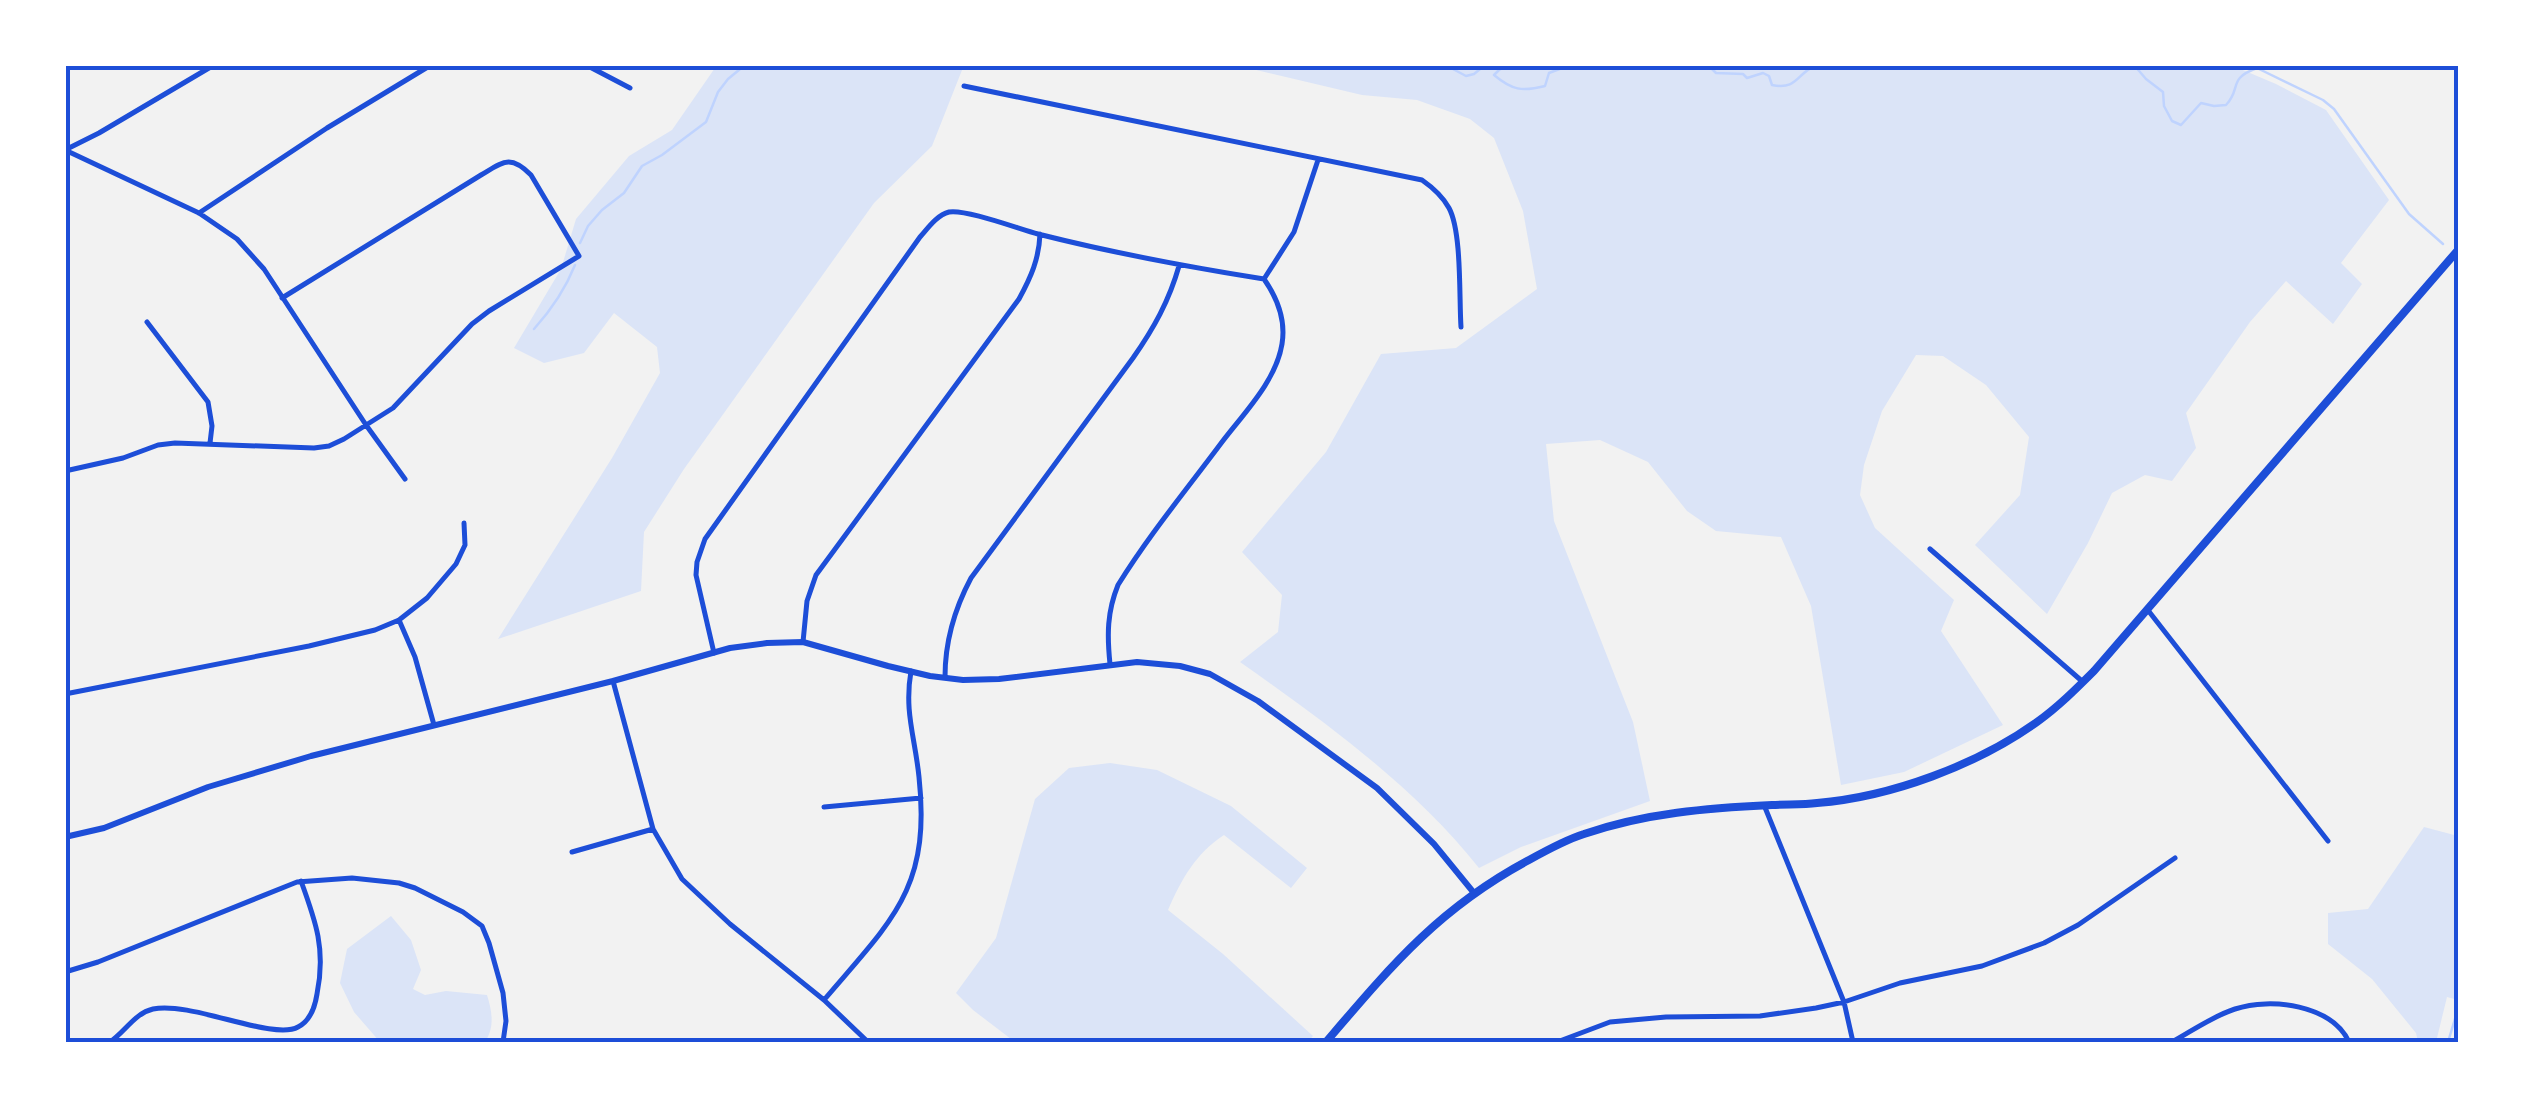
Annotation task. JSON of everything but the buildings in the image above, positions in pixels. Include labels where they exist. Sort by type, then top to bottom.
[{"type":"main road","points":[[1326,1042],[1415,941],[1474,893],[1563,842],[1600,829],[1668,814],[1841,800],[1904,785],[1952,768],[2020,734],[2054,710],[2082,682],[2458,250]]},
{"type":"street","points":[[65,150],[214,65]]},
{"type":"street","points":[[198,213],[430,65]]},
{"type":"street","points":[[586,65],[630,88]]},
{"type":"street","points":[[964,86],[1415,177],[1438,193],[1454,221],[1462,327]]},
{"type":"street","points":[[65,150],[198,213],[237,238],[264,269],[405,480]]},
{"type":"street","points":[[65,470],[122,458],[158,445],[329,446],[393,408],[440,356],[489,311],[578,256],[531,175],[511,160],[282,298]]},
{"type":"street","points":[[1264,279],[1294,232],[1318,160]]},
{"type":"street","points":[[714,652],[696,575],[704,538],[920,237],[937,219],[950,212],[1178,266],[1264,279]]},
{"type":"street","points":[[804,642],[808,602],[816,576],[1019,299],[1040,252],[1040,234]]},
{"type":"street","points":[[945,678],[946,652],[965,590],[978,567],[1158,322],[1178,266]]},
{"type":"street","points":[[1110,664],[1108,612],[1118,585],[1257,396],[1279,356],[1282,320],[1277,301],[1264,279]]},
{"type":"street","points":[[148,322],[208,402],[210,444]]},
{"type":"street","points":[[65,694],[309,646],[399,620],[427,598],[456,564],[466,545],[464,523]]},
{"type":"street","points":[[1930,549],[2082,682]]},
{"type":"street","points":[[2148,609],[2328,841]]},
{"type":"street","points":[[399,620],[434,725]]},
{"type":"street","points":[[65,837],[104,828],[208,787],[275,766],[714,652],[750,644],[804,642],[945,678],[998,679],[1152,662],[1180,666],[1223,680],[1377,788],[1426,836],[1474,893]]},
{"type":"street","points":[[824,1000],[880,934],[906,894],[920,853],[918,765],[907,712],[910,671]]},
{"type":"street","points":[[614,681],[653,829],[682,879],[868,1042]]},
{"type":"street","points":[[824,806],[920,798]]},
{"type":"street","points":[[1764,805],[1844,1002],[1853,1042]]},
{"type":"street","points":[[572,852],[653,829]]},
{"type":"street","points":[[1557,1042],[1610,1022],[1666,1016],[1760,1016],[1844,1002],[1900,983],[1982,966],[2044,943],[2078,925],[2176,858]]},
{"type":"street","points":[[65,972],[301,881],[352,878],[399,884],[415,888],[479,923],[504,993],[503,1040],[512,1042]]},
{"type":"street","points":[[110,1042],[142,1013],[160,1008],[214,1015],[273,1030],[292,1030],[303,1023],[316,999],[321,956],[319,932],[301,881]]},
{"type":"street","points":[[2172,1042],[2233,1009],[2262,1004],[2302,1008],[2328,1019],[2349,1042]]},
{"type":"shaded area","points":[[717,65],[964,65],[932,146],[874,203],[684,469],[644,532],[641,591],[498,639],[612,458],[660,373],[657,347],[614,313],[584,353],[544,363],[514,348],[561,269],[576,219],[629,156],[672,130]]},
{"type":"shaded area","points":[[1235,65],[2231,65],[2326,110],[2389,200],[2341,263],[2362,284],[2333,324],[2286,281],[2250,322],[2186,413],[2196,448],[2172,481],[2145,475],[2112,493],[2047,614],[1975,545],[2020,495],[2029,437],[1986,385],[1943,356],[1916,355],[1882,411],[1864,465],[1860,495],[1875,528],[1954,600],[1941,631],[2003,725],[1904,772],[1841,785],[1811,606],[1781,537],[1716,531],[1687,511],[1648,462],[1600,440],[1546,444],[1554,521],[1633,722],[1650,801],[1521,847],[1479,868],[1397,782],[1240,662],[1278,632],[1282,595],[1242,552],[1326,452],[1381,354],[1456,348],[1537,289],[1523,211],[1494,138],[1470,119],[1417,100],[1362,95]]},
{"type":"shaded area","points":[[1110,763],[1157,770],[1231,806],[1307,868],[1291,888],[1224,835],[1190,868],[1168,910],[1313,1036],[1308,1042],[1015,1042],[956,993],[996,938],[1035,799],[1069,768]]},
{"type":"shaded area","points":[[2424,827],[2458,836],[2458,1000],[2447,997],[2436,1042],[2418,1042],[2416,1033],[2372,979],[2328,944],[2328,913],[2368,909]]},
{"type":"shaded area","points":[[391,916],[411,940],[421,970],[413,989],[425,995],[446,991],[487,995],[492,1019],[485,1042],[380,1042],[354,1012],[340,983],[347,949]]},
{"type":"waterway","points":[[580,243],[588,226],[624,193],[642,166],[706,122],[718,92],[745,65]]},
{"type":"waterway","points":[[1451,65],[1466,76],[1485,65]]},
{"type":"waterway","points":[[1508,65],[1494,75],[1512,87],[1524,89],[1545,86],[1549,73],[1570,65]]},
{"type":"waterway","points":[[1708,65],[1716,73],[1743,74],[1747,78],[1763,73],[1772,85],[1781,86],[1792,83],[1816,65]]},
{"type":"waterway","points":[[1841,65],[1869,65]]},
{"type":"waterway","points":[[2134,65],[2163,92],[2164,106],[2172,121],[2181,125],[2201,103],[2226,105],[2238,80],[2257,68],[2323,100],[2334,109],[2409,214],[2443,244]]},
{"type":"waterway","points":[[534,329],[558,299],[575,265]]},
{"type":"waterway","points":[[2448,1042],[2458,1009]]}]
